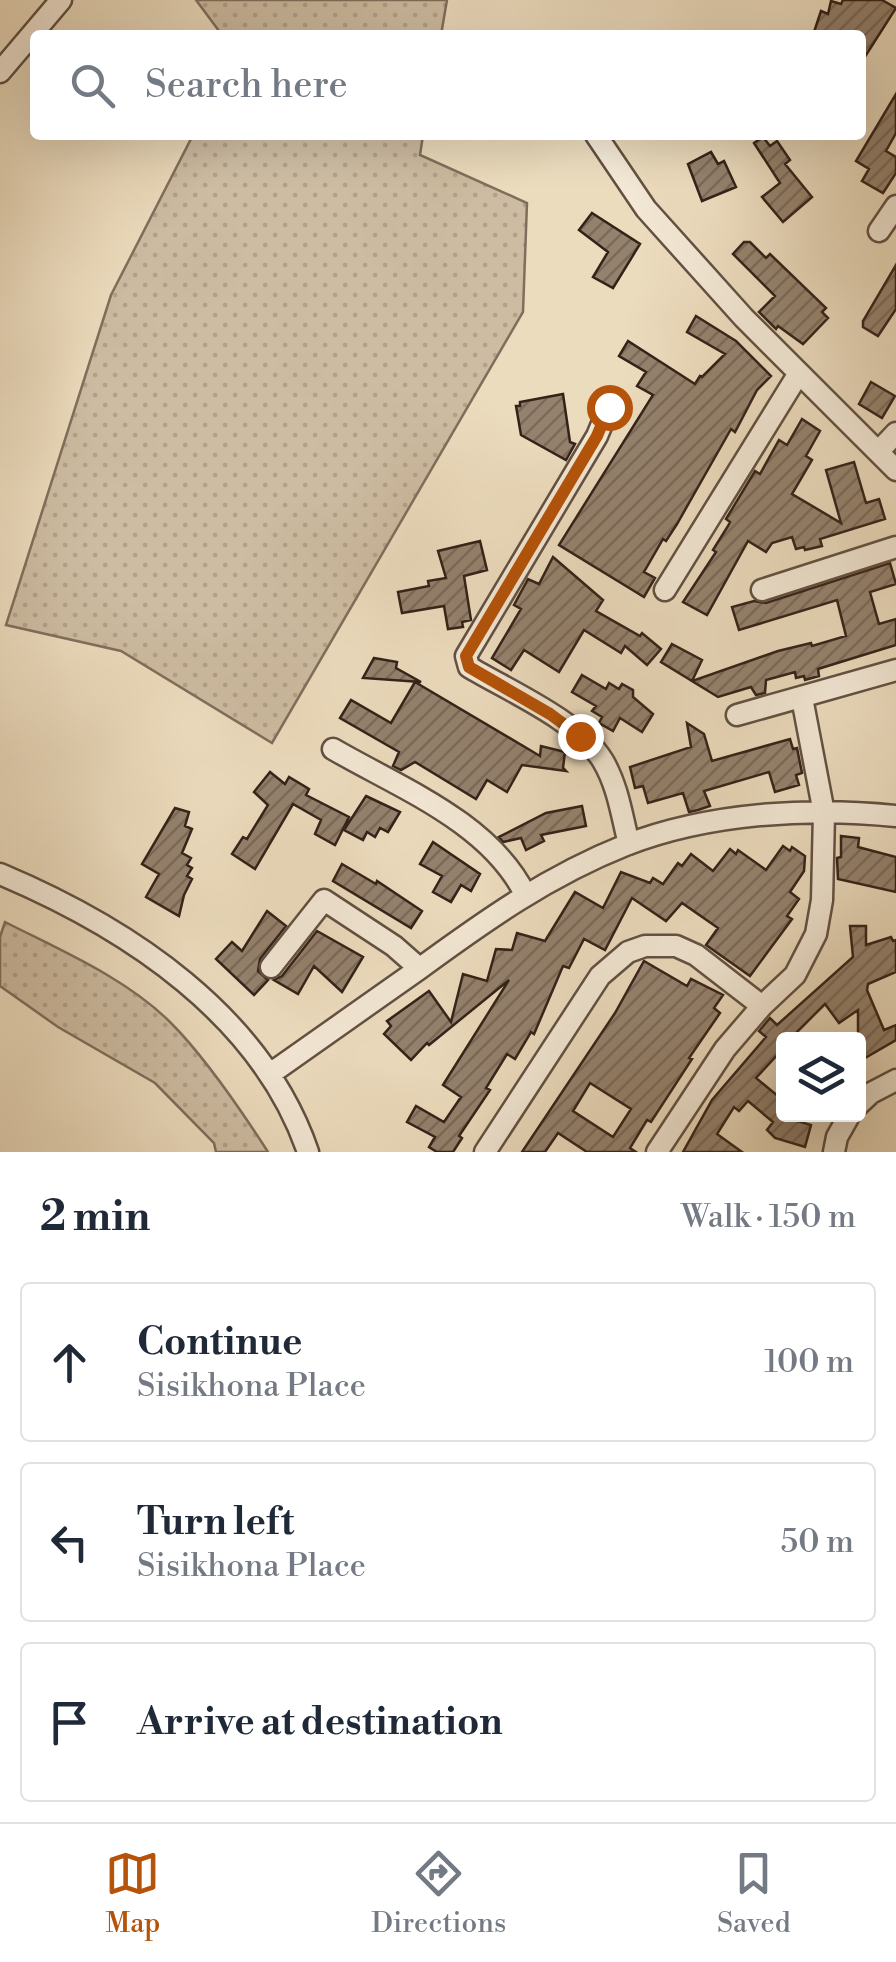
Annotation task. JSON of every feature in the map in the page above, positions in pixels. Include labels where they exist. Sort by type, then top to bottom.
[{"type":"street","points":[[36,30],[61,0]]},
{"type":"street","points":[[0,72],[30,37]]},
{"type":"street","points":[[599,140],[646,209],[744,318],[896,470]]},
{"type":"street","points":[[879,231],[896,206]]},
{"type":"street","points":[[665,590],[799,373]]},
{"type":"street","points":[[609,407],[597,436],[470,648],[466,662],[550,714],[592,747],[609,773],[629,844]]},
{"type":"street","points":[[878,452],[896,433]]},
{"type":"street","points":[[762,590],[896,547]]},
{"type":"street","points":[[737,715],[896,670]]},
{"type":"street","points":[[656,1152],[725,1049],[795,974],[816,934],[822,900],[824,813],[802,698]]},
{"type":"street","points":[[333,750],[453,818],[505,860],[524,894]]},
{"type":"street","points":[[270,1074],[524,894],[629,844],[682,829],[741,819],[824,813],[896,816]]},
{"type":"street","points":[[0,874],[101,923],[164,964],[219,1013],[270,1074],[308,1152]]},
{"type":"street","points":[[271,967],[324,900],[394,946],[419,968]]},
{"type":"street","points":[[485,1152],[600,976],[628,952],[662,945],[686,950],[762,1006]]},
{"type":"street","points":[[866,1098],[896,1080]]},
{"type":"street","points":[[834,1152],[845,1122]]},
{"type":"shaded area","points":[[196,0],[447,0],[442,30],[218,30]]},
{"type":"shaded area","points":[[190,140],[422,140],[420,155],[527,203],[523,312],[272,743],[121,651],[6,625],[111,295]]},
{"type":"shaded area","points":[[5,922],[92,966],[153,1006],[209,1067],[268,1152],[216,1152],[214,1143],[155,1083],[58,1027],[0,986],[0,937]]},
{"type":"building","points":[[843,0],[882,0],[896,8],[866,55],[866,30],[815,30],[821,11],[828,14],[831,1],[841,4]]},
{"type":"building","points":[[896,94],[896,133],[886,151],[896,157],[896,173],[883,193],[862,181],[869,169],[856,161]]},
{"type":"building","points":[[765,140],[770,146],[777,141],[790,160],[785,164],[812,197],[783,222],[762,197],[780,183],[754,143]]},
{"type":"building","points":[[711,152],[718,164],[724,161],[736,187],[702,201],[688,164]]},
{"type":"building","points":[[592,213],[640,244],[613,288],[593,277],[608,252],[579,230]]},
{"type":"building","points":[[744,242],[750,242],[766,258],[770,254],[826,308],[822,312],[828,318],[803,344],[778,326],[776,329],[759,312],[775,296],[733,254]]},
{"type":"building","points":[[896,265],[896,309],[878,336],[863,327],[863,321]]},
{"type":"building","points":[[696,316],[736,341],[771,376],[757,390],[735,432],[731,429],[677,524],[666,541],[663,539],[644,572],[655,578],[644,597],[559,545],[653,395],[637,386],[646,372],[619,356],[628,341],[695,384],[725,354],[687,332]]},
{"type":"building","points":[[871,382],[895,396],[882,418],[859,404]]},
{"type":"building","points":[[563,394],[570,442],[575,444],[566,460],[521,435],[516,406]]},
{"type":"building","points":[[802,419],[820,431],[806,456],[812,460],[792,494],[841,523],[826,470],[854,462],[866,503],[879,499],[885,519],[820,539],[822,546],[805,550],[796,549],[792,537],[772,543],[766,552],[748,541],[707,615],[683,602],[716,552],[713,550],[730,522],[726,519],[755,471],[760,474],[779,440],[787,445]]},
{"type":"building","points":[[480,541],[487,570],[464,576],[471,620],[462,622],[463,627],[448,629],[444,606],[402,613],[398,592],[446,578],[438,551]]},
{"type":"building","points":[[553,557],[603,600],[596,611],[640,636],[642,633],[661,649],[647,665],[625,646],[621,653],[584,630],[559,672],[524,650],[511,670],[492,658],[521,609],[514,605],[528,579],[539,584]]},
{"type":"building","points":[[890,563],[896,584],[870,592],[879,624],[896,619],[896,645],[818,669],[819,676],[805,680],[804,676],[796,678],[795,672],[766,680],[765,693],[756,695],[751,687],[718,697],[692,681],[778,651],[846,636],[837,600],[739,630],[732,607],[754,601],[766,603]]},
{"type":"building","points":[[672,644],[702,660],[692,681],[661,662]]},
{"type":"building","points":[[374,658],[397,662],[396,668],[421,682],[363,678]]},
{"type":"building","points":[[582,675],[606,689],[609,683],[633,690],[633,697],[653,714],[642,732],[620,718],[613,731],[599,723],[602,717],[592,711],[596,706],[572,692]]},
{"type":"building","points":[[415,682],[540,756],[541,746],[565,752],[566,771],[522,765],[507,792],[487,780],[476,799],[415,762],[401,770],[393,766],[399,752],[340,718],[351,700],[391,723]]},
{"type":"building","points":[[687,723],[704,734],[712,761],[790,739],[793,749],[797,748],[802,773],[796,775],[799,785],[775,792],[769,772],[704,791],[710,806],[698,810],[689,812],[683,793],[648,803],[643,786],[635,788],[630,767],[691,747]]},
{"type":"building","points":[[270,772],[285,784],[289,777],[309,789],[306,795],[349,817],[335,845],[315,834],[321,820],[293,804],[255,869],[232,854],[243,837],[247,839],[268,805],[254,792]]},
{"type":"building","points":[[366,796],[400,812],[388,832],[380,828],[375,837],[367,832],[363,840],[344,830]]},
{"type":"building","points":[[582,806],[586,826],[541,835],[544,841],[526,850],[521,838],[503,842],[499,837],[546,813]]},
{"type":"building","points":[[175,808],[189,812],[185,826],[192,829],[182,853],[191,858],[187,865],[192,868],[187,876],[192,879],[179,916],[146,897],[159,874],[142,864]]},
{"type":"building","points":[[841,836],[859,838],[858,847],[896,857],[896,892],[838,879]]},
{"type":"building","points":[[433,842],[480,874],[471,891],[461,885],[451,902],[433,892],[442,876],[420,864]]},
{"type":"building","points":[[783,846],[805,856],[804,871],[790,892],[799,899],[787,916],[792,919],[750,976],[706,945],[718,928],[682,903],[666,921],[632,898],[605,950],[584,939],[569,968],[563,966],[534,1034],[531,1032],[515,1059],[507,1054],[453,1152],[437,1152],[429,1147],[435,1137],[407,1122],[416,1106],[444,1122],[461,1097],[443,1085],[509,980],[427,1043],[411,1060],[384,1034],[391,1026],[387,1021],[429,991],[451,1022],[463,974],[487,981],[496,949],[512,950],[517,933],[545,941],[575,892],[603,908],[621,872],[650,883],[653,878],[663,884],[678,863],[682,866],[691,854],[713,871],[730,849],[736,854],[738,850],[766,870]]},
{"type":"building","points":[[342,864],[376,884],[377,881],[422,911],[411,928],[333,881]]},
{"type":"building","points":[[267,911],[286,926],[260,959],[258,971],[268,980],[254,995],[216,959],[232,942],[242,951]]},
{"type":"building","points":[[850,926],[866,926],[866,945],[891,937],[896,940],[896,972],[868,984],[867,990],[884,1030],[896,1025],[896,1040],[866,1057],[866,1032],[858,1032],[858,1010],[839,1023],[825,1004],[797,1032],[776,1032],[776,1056],[756,1078],[776,1094],[776,1122],[811,1125],[805,1147],[775,1138],[767,1130],[773,1122],[748,1101],[739,1111],[734,1107],[717,1134],[742,1152],[683,1152],[712,1100],[766,1037],[759,1031],[770,1018],[777,1025],[853,957]]},
{"type":"building","points":[[317,931],[363,957],[342,992],[314,966],[298,994],[274,980],[282,976]]},
{"type":"building","points":[[644,961],[687,986],[691,979],[723,995],[714,1008],[720,1013],[651,1122],[647,1120],[630,1148],[636,1152],[587,1152],[558,1133],[545,1152],[522,1152],[615,1013]],"holes":[[[590,1083],[631,1109],[613,1137],[573,1111]]]},
{"type":"route","points":[[580,736],[469,667],[466,656],[597,436],[609,407]]}]
